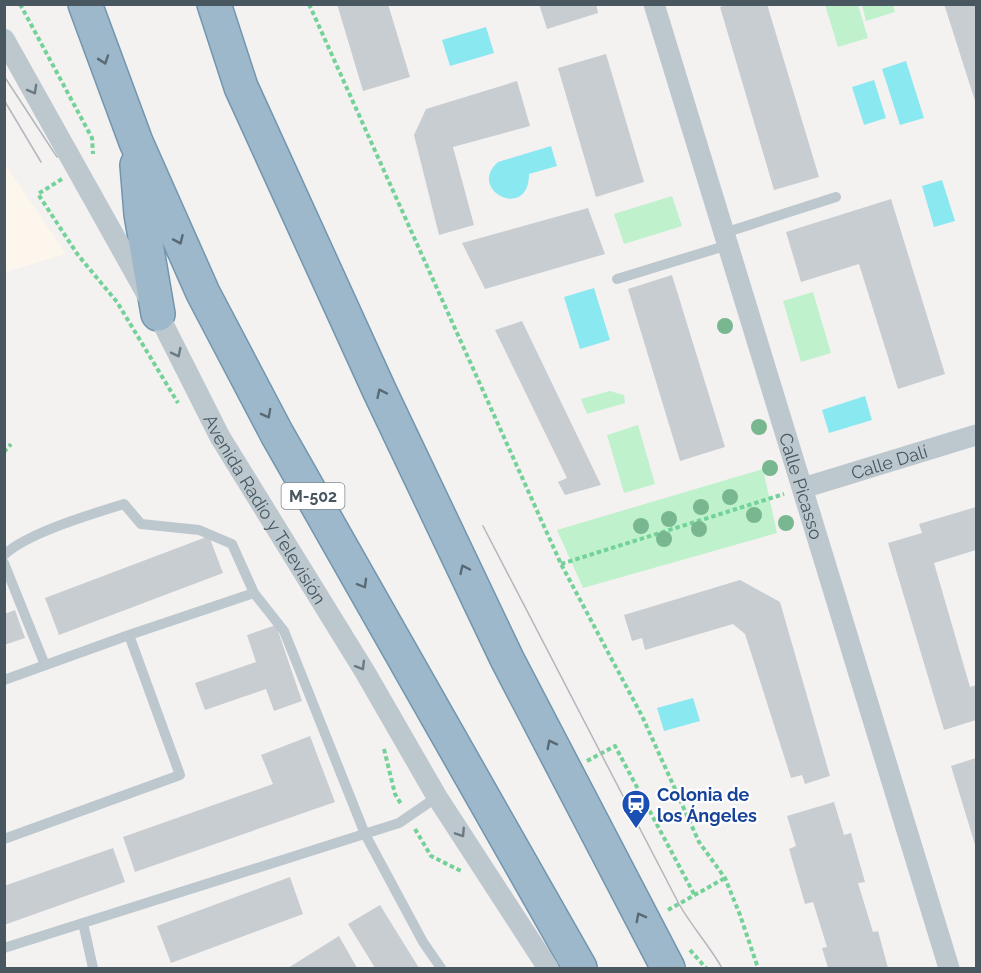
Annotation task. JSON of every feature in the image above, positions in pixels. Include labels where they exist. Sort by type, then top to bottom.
[{"type":"highway","name":"M-502","points":[[85,4],[136,142],[203,292],[278,434],[580,969]]},
{"type":"highway","points":[[214,4],[241,87],[386,403],[507,659],[668,969]]},
{"type":"highway","name":"M-502","points":[[136,142],[141,214],[158,314]]},
{"type":"street","name":"Calle Picasso","points":[[654,4],[949,969]]},
{"type":"street","name":"Avenida Radio y Televisión","points":[[4,39],[158,314],[220,437],[365,672],[437,797],[548,969]]},
{"type":"street","name":"Calle Dalí","points":[[803,488],[976,435]]},
{"type":"lane","points":[[616,279],[836,197]]},
{"type":"lane","points":[[4,555],[14,546],[81,518],[124,504],[141,524],[199,530],[232,544],[254,593],[284,631],[365,834],[423,942],[441,969]]},
{"type":"lane","points":[[4,563],[45,665]]},
{"type":"lane","points":[[4,680],[254,593]]},
{"type":"lane","points":[[4,839],[180,775],[129,635]]},
{"type":"lane","points":[[4,948],[399,823],[437,797]]},
{"type":"lane","points":[[83,923],[93,969]]},
{"type":"path","points":[[309,4],[561,564],[642,716],[699,842],[724,878],[740,915],[758,969]]},
{"type":"path","points":[[4,452],[11,444]]},
{"type":"path","points":[[561,564],[803,488]]},
{"type":"path","points":[[580,764],[615,746],[694,894]]},
{"type":"path","points":[[659,913],[672,909],[724,878]]},
{"type":"shaded area","points":[[5,164],[66,254],[5,272]]},
{"type":"green space","points":[[825,5],[858,5],[868,38],[838,47]]},
{"type":"green space","points":[[862,5],[893,5],[895,12],[866,21]]},
{"type":"green space","points":[[672,196],[682,226],[624,244],[614,214]]},
{"type":"green space","points":[[813,292],[831,353],[801,362],[783,301]]},
{"type":"green space","points":[[610,391],[624,395],[625,403],[587,414],[581,399]]},
{"type":"green space","points":[[638,425],[655,484],[624,493],[607,435]]},
{"type":"green space","points":[[763,469],[777,533],[583,588],[557,530]]},
{"type":"water","points":[[486,27],[494,53],[450,66],[442,40]]},
{"type":"water","points":[[906,61],[924,118],[900,125],[882,69]]},
{"type":"water","points":[[874,80],[886,118],[864,125],[852,87]]},
{"type":"water","points":[[551,146],[557,166],[529,174],[526,188],[520,196],[511,199],[494,191],[489,182],[490,173],[498,162]]},
{"type":"water","points":[[942,180],[955,221],[934,227],[922,186]]},
{"type":"water","points":[[594,288],[610,340],[580,349],[564,297]]},
{"type":"water","points":[[865,396],[872,420],[829,433],[822,410]]},
{"type":"water","points":[[693,698],[700,721],[664,731],[657,708]]},
{"type":"building","points":[[337,4],[388,4],[410,77],[363,91]]},
{"type":"building","points":[[539,4],[596,4],[598,13],[547,29]]},
{"type":"building","points":[[728,4],[767,4],[819,177],[774,190],[720,7]]},
{"type":"building","points":[[944,4],[976,4],[976,104]]},
{"type":"building","points":[[606,54],[644,182],[596,197],[558,68]]},
{"type":"building","points":[[517,81],[530,126],[453,147],[474,225],[439,235],[414,135],[426,109]]},
{"type":"building","points":[[891,199],[945,374],[898,389],[859,264],[801,282],[786,232]]},
{"type":"building","points":[[588,208],[605,254],[485,289],[462,243]]},
{"type":"building","points":[[672,275],[725,447],[680,461],[628,289]]},
{"type":"building","points":[[522,321],[601,485],[565,495],[558,482],[567,478],[495,330]]},
{"type":"building","points":[[976,507],[976,550],[934,563],[970,687],[976,685],[976,720],[944,730],[888,543],[922,533],[919,524]]},
{"type":"building","points":[[209,536],[223,573],[59,635],[45,598]]},
{"type":"building","points":[[740,580],[780,602],[830,776],[805,784],[802,775],[791,778],[745,634],[733,624],[645,650],[642,638],[632,641],[624,615]]},
{"type":"building","points":[[15,610],[25,638],[4,645],[4,614]]},
{"type":"building","points":[[276,625],[302,701],[274,711],[266,689],[205,710],[195,683],[256,662],[247,635]]},
{"type":"building","points":[[310,736],[335,802],[135,872],[123,837],[273,784],[261,755]]},
{"type":"building","points":[[976,758],[976,848],[951,766]]},
{"type":"building","points":[[834,802],[844,835],[851,833],[865,882],[858,883],[873,932],[878,931],[888,968],[828,968],[822,948],[827,947],[813,902],[805,904],[789,849],[796,846],[787,816]]},
{"type":"building","points":[[113,848],[125,882],[4,925],[4,886]]},
{"type":"building","points":[[290,877],[303,914],[171,963],[157,926]]},
{"type":"building","points":[[380,905],[419,968],[375,968],[348,924]]},
{"type":"building","points":[[339,936],[357,968],[288,968]]},
{"type":"tram line","points":[[4,76],[57,157]]},
{"type":"tram line","points":[[4,100],[41,162]]},
{"type":"tram line","points":[[483,526],[679,904],[722,968]]},
{"type":"place","name":"Colonia de los Ángeles","points":[[636,830]]}]
